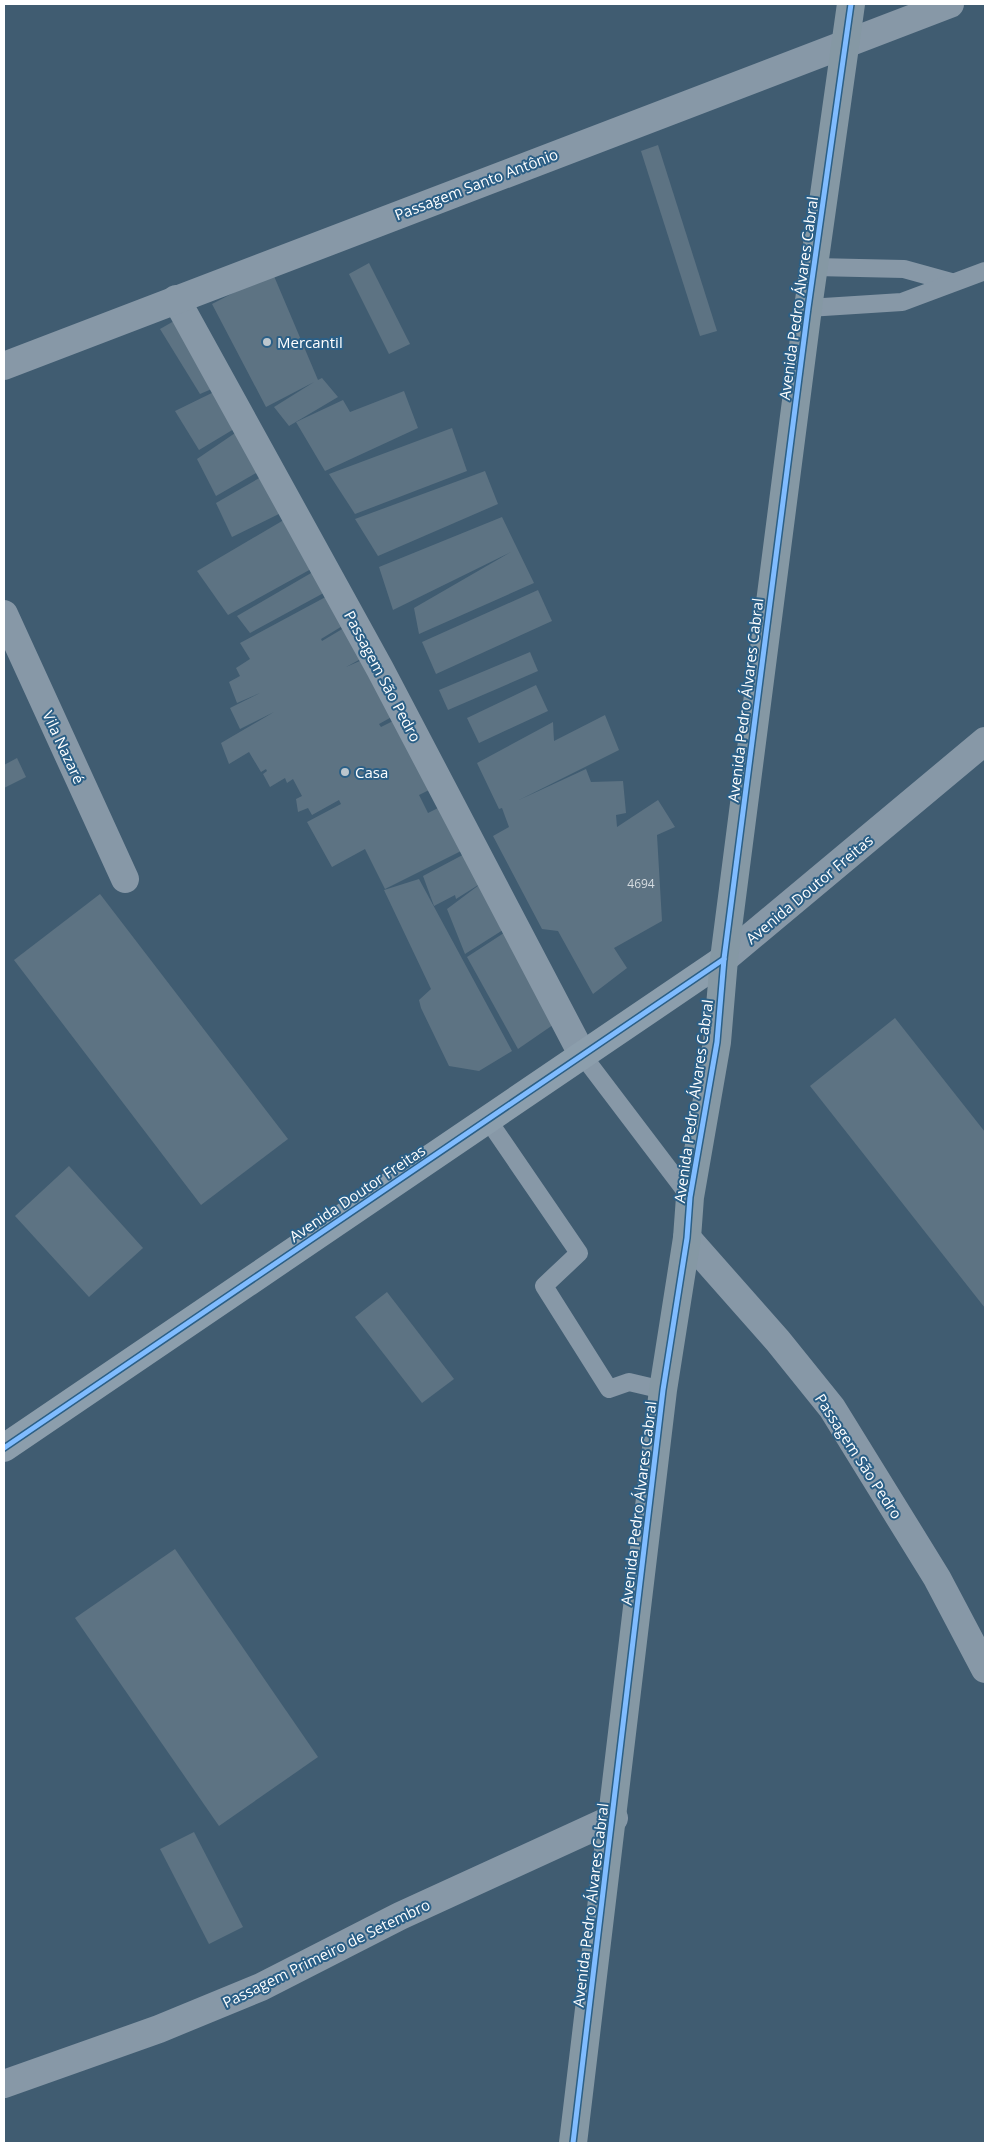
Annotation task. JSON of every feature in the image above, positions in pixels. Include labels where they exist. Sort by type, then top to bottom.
[{"type":"main road","name":"Avenida Pedro Álvares Cabral","points":[[573,2143],[614,1818],[663,1390],[687,1238],[690,1197],[717,1042],[724,959],[808,308],[851,4]]},
{"type":"main road","name":"Avenida Doutor Freitas","points":[[4,1448],[584,1056],[724,959]]},
{"type":"street","name":"Passagem Santo Antônio","points":[[4,366],[176,298],[950,4]]},
{"type":"street","name":"Passagem São Pedro","points":[[176,298],[380,669],[584,1056]]},
{"type":"street","name":"Vila Nazaré","points":[[4,614],[125,880]]},
{"type":"street","name":"Avenida Doutor Freitas","points":[[724,959],[985,741]]},
{"type":"street","name":"Passagem São Pedro","points":[[687,1238],[778,1341],[832,1408],[937,1578],[985,1669]]},
{"type":"street","name":"Passagem Primeiro de Setembro","points":[[4,2084],[159,2028],[261,1988],[400,1916],[614,1818]]},
{"type":"lane","points":[[815,267],[904,269],[951,282]]},
{"type":"lane","points":[[808,308],[902,302],[951,282],[985,271]]},
{"type":"lane","points":[[584,1056],[690,1197]]},
{"type":"lane","points":[[488,1120],[579,1253],[544,1286],[609,1389],[629,1382],[663,1390]]},
{"type":"building","points":[[658,145],[717,331],[700,336],[641,151]]},
{"type":"building","points":[[369,263],[410,344],[389,354],[349,274]]},
{"type":"building","name":"Mercantil","points":[[271,269],[318,380],[322,378],[338,397],[289,426],[274,407],[314,382],[266,407],[212,304],[256,281]]},
{"type":"building","points":[[181,317],[221,385],[200,394],[160,329]]},
{"type":"building","points":[[220,389],[239,426],[199,450],[175,411]]},
{"type":"building","points":[[404,391],[418,428],[325,471],[296,422],[343,400],[350,412]]},
{"type":"building","points":[[452,428],[467,471],[355,514],[329,474]]},
{"type":"building","points":[[241,429],[263,469],[216,496],[197,459]]},
{"type":"building","points":[[485,471],[498,504],[378,556],[355,519]]},
{"type":"building","points":[[268,473],[285,511],[232,537],[216,503]]},
{"type":"building","points":[[294,514],[322,563],[228,615],[197,571]]},
{"type":"building","points":[[502,517],[534,583],[419,634],[414,608],[511,552],[393,610],[379,567]]},
{"type":"building","points":[[318,569],[331,589],[250,633],[237,616]]},
{"type":"building","points":[[538,590],[552,621],[436,674],[422,642]]},
{"type":"building","points":[[333,593],[349,622],[321,639],[322,641],[349,625],[368,655],[346,667],[369,657],[397,714],[379,724],[381,727],[401,717],[431,789],[419,795],[428,813],[442,806],[463,850],[385,889],[365,849],[332,867],[307,822],[341,804],[339,800],[312,815],[308,808],[298,812],[296,799],[302,796],[293,779],[287,783],[285,778],[270,787],[263,774],[267,771],[266,769],[261,772],[249,752],[229,764],[221,743],[274,712],[240,729],[230,708],[260,693],[237,703],[229,682],[240,676],[236,668],[250,659],[240,643]]},
{"type":"building","points":[[530,652],[538,671],[448,710],[439,690]]},
{"type":"building","points":[[536,685],[548,711],[479,743],[467,718]]},
{"type":"building","points":[[605,715],[619,750],[519,800],[586,769],[591,782],[623,781],[626,813],[616,815],[617,827],[658,800],[675,827],[657,835],[662,921],[614,948],[627,968],[593,994],[558,931],[542,929],[493,836],[509,827],[502,808],[499,809],[477,763],[553,722],[554,741]]},
{"type":"building","points":[[17,758],[26,777],[4,788],[4,765]]},
{"type":"building","points":[[472,850],[514,923],[465,954],[447,909],[483,882],[456,899],[455,895],[434,906],[423,876]]},
{"type":"building","points":[[419,879],[512,1051],[479,1071],[449,1066],[419,1000],[431,989],[384,890]]},
{"type":"building","points":[[100,894],[288,1139],[201,1205],[14,960]]},
{"type":"building","points":[[510,929],[563,1018],[518,1049],[467,957]]},
{"type":"building","points":[[895,1018],[985,1132],[985,1308],[810,1086]]},
{"type":"building","points":[[69,1166],[143,1248],[89,1297],[15,1216]]},
{"type":"building","points":[[387,1292],[454,1379],[422,1403],[355,1317]]},
{"type":"building","points":[[175,1549],[318,1757],[219,1826],[75,1618]]},
{"type":"building","points":[[194,1832],[243,1927],[209,1944],[160,1849]]},
{"type":"cycle path","points":[[573,2143],[663,1390],[687,1238],[690,1197],[717,1042],[724,959],[808,308],[851,4]]},
{"type":"cycle path","points":[[4,1448],[724,959]]},
{"type":"place","name":"Mercantil","points":[[267,342]]},
{"type":"place","name":"Casa","points":[[345,772]]}]
